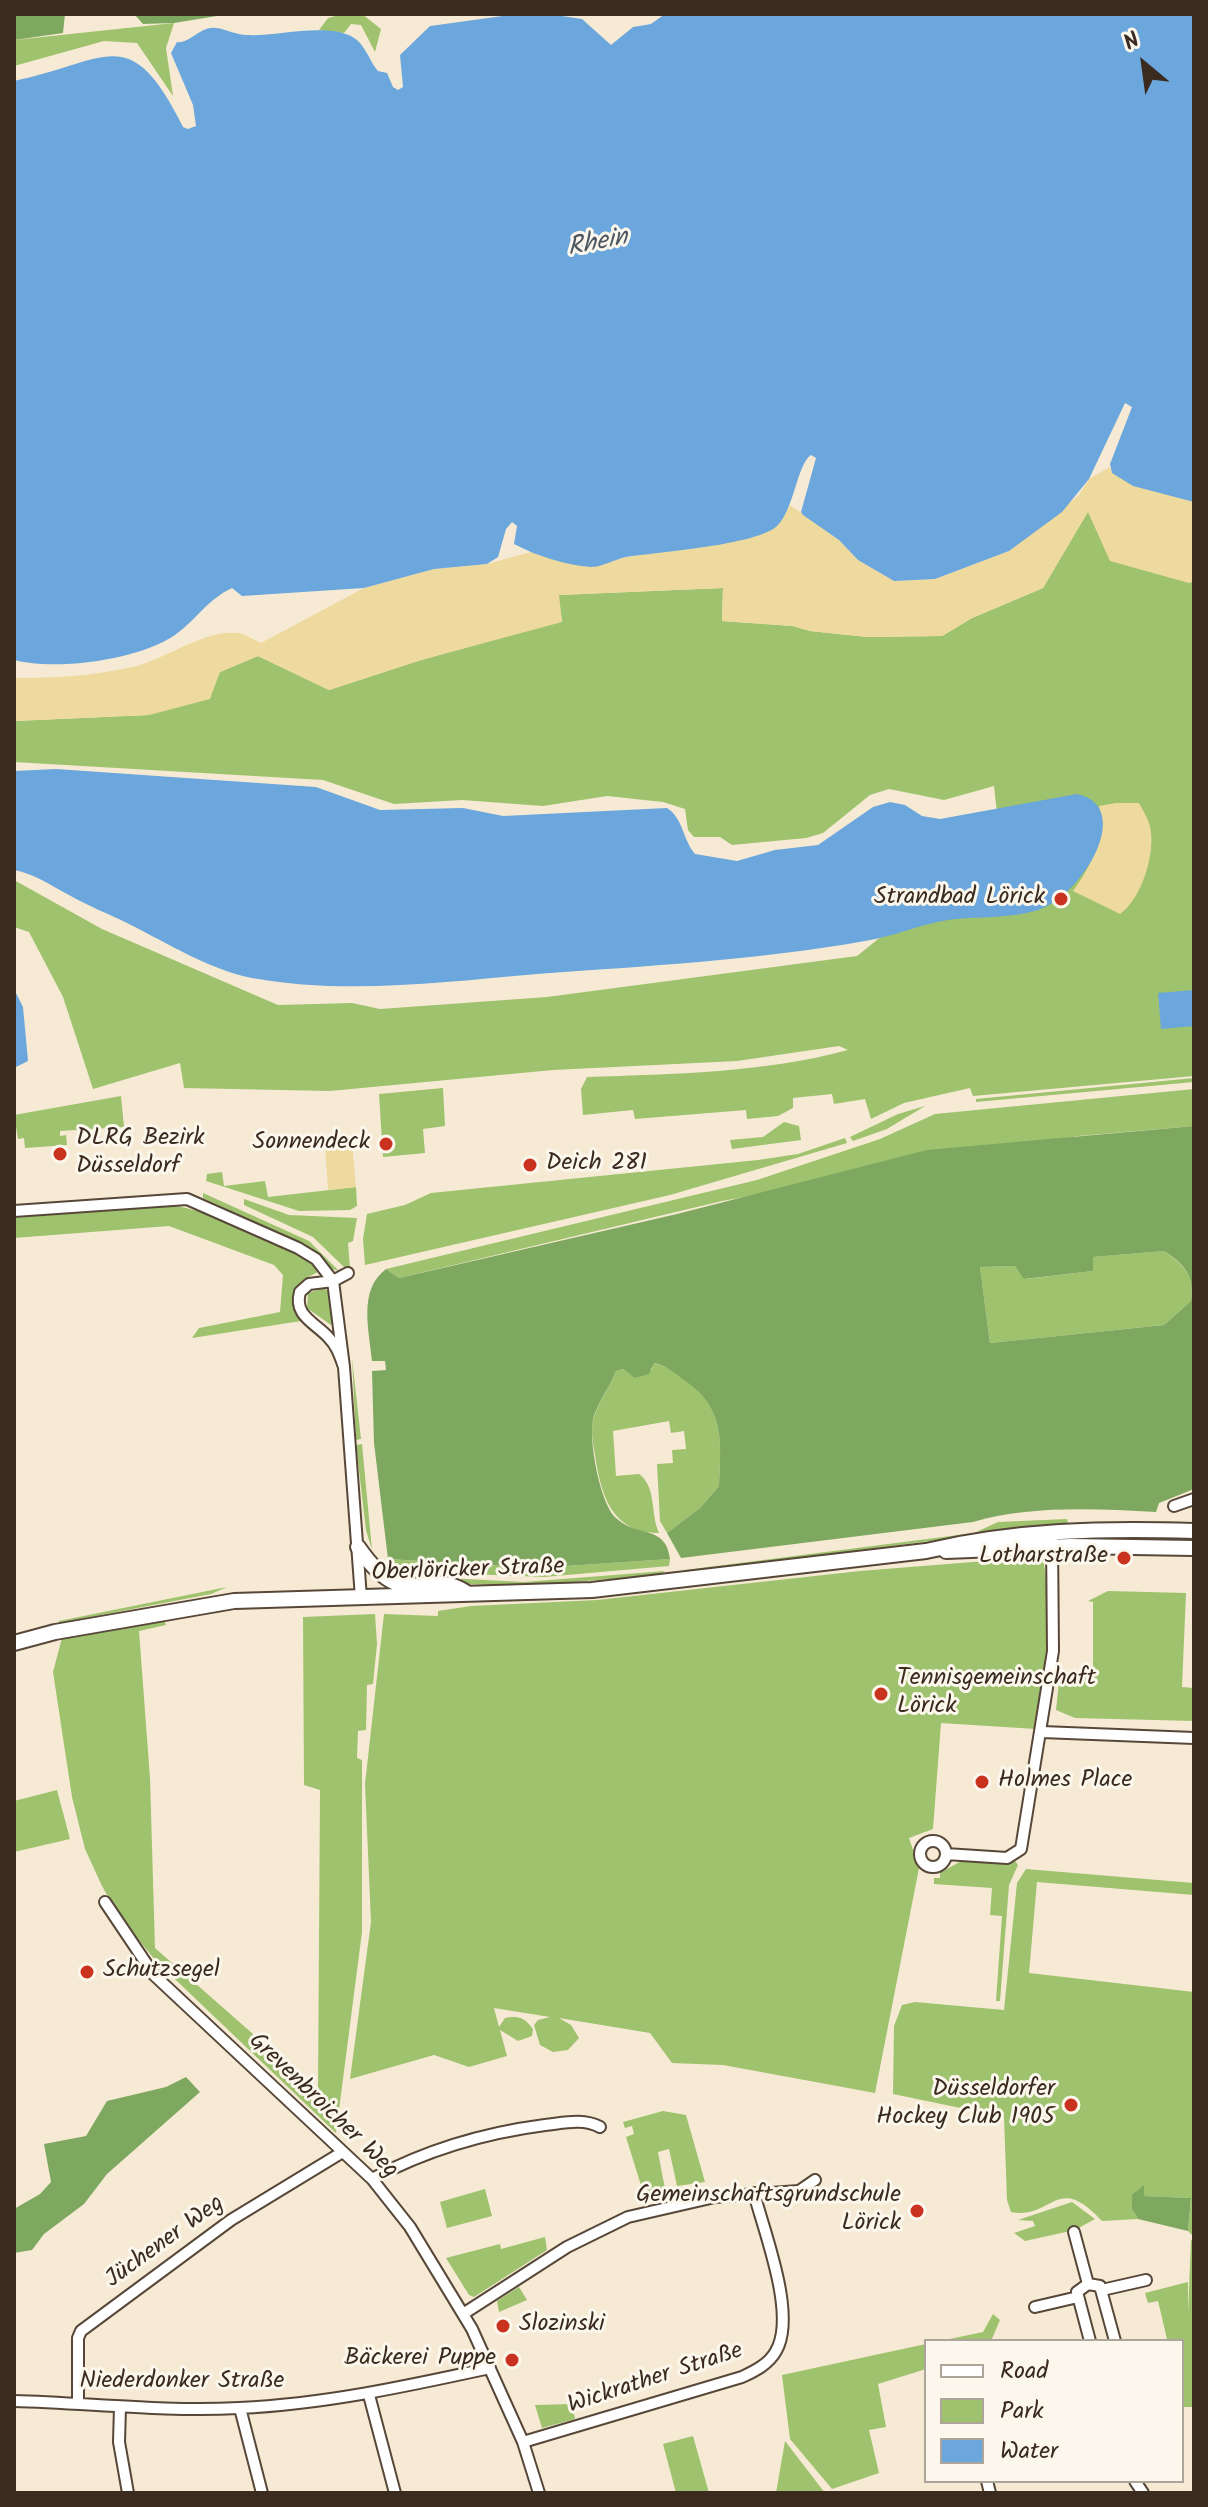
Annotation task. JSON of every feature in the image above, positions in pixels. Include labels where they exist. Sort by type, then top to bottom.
[{"type":"main road","name":"Oberlöricker Straße","points":[[926,1551],[971,1540],[1051,1530],[1194,1531]]},
{"type":"main road","points":[[358,1547],[374,1570],[394,1584],[457,1586],[470,1596]]},
{"type":"main road","name":"Oberlöricker Straße","points":[[14,1643],[55,1632],[234,1601],[592,1590],[926,1551],[1053,1547],[1194,1548]]},
{"type":"street","points":[[14,1211],[187,1199],[316,1259],[333,1281],[344,1367],[361,1598]]},
{"type":"street","points":[[344,1367],[336,1347],[307,1321],[297,1300],[309,1284],[333,1281],[348,1273]]},
{"type":"street","points":[[1174,1506],[1194,1499]]},
{"type":"street","points":[[946,1854],[1007,1858],[1019,1851],[1042,1732],[1053,1651],[1051,1530]]},
{"type":"street","points":[[1042,1732],[1194,1738]]},
{"type":"street","name":"Grevenbroicher Weg","points":[[105,1902],[154,1975],[372,2179],[419,2240],[463,2314],[490,2368],[523,2442],[539,2493]]},
{"type":"street","points":[[372,2179],[436,2149],[490,2133],[581,2121],[600,2127]]},
{"type":"street","name":"Jüchener Weg","points":[[78,2403],[81,2331],[231,2220],[341,2153]]},
{"type":"street","points":[[463,2314],[567,2247],[628,2217],[715,2197],[799,2191],[815,2180]]},
{"type":"street","name":"Wickrather Straße","points":[[523,2442],[742,2377],[775,2354],[784,2327],[783,2307],[754,2193]]},
{"type":"street","points":[[1074,2232],[1088,2284]]},
{"type":"street","points":[[1102,2290],[1146,2280]]},
{"type":"street","points":[[1089,2339],[1077,2292],[1088,2284],[1100,2286],[1102,2290],[1114,2339]]},
{"type":"street","points":[[1035,2307],[1078,2297]]},
{"type":"street","name":"Niederdonker Straße","points":[[14,2401],[120,2407],[240,2408],[369,2395],[490,2368]]},
{"type":"street","points":[[369,2395],[395,2493]]},
{"type":"street","points":[[120,2407],[119,2442],[128,2493]]},
{"type":"street","points":[[240,2408],[262,2493]]},
{"type":"green space","points":[[14,14],[65,14],[63,33],[14,40]]},
{"type":"green space","points":[[134,14],[229,14],[174,23],[143,24]]},
{"type":"green space","points":[[362,14],[381,29],[375,52],[361,25],[351,24],[344,33],[319,30],[328,18]]},
{"type":"green space","points":[[174,23],[166,48],[173,96],[137,43],[104,41],[14,66],[14,40]]},
{"type":"green space","points":[[1088,511],[1189,583],[1194,581],[1194,1076],[973,1096],[970,1088],[904,1103],[871,1119],[865,1099],[834,1104],[832,1094],[793,1098],[793,1108],[778,1116],[747,1119],[746,1110],[635,1119],[633,1110],[583,1115],[581,1089],[587,1077],[685,1073],[784,1064],[848,1050],[839,1046],[737,1061],[553,1070],[330,1091],[184,1088],[180,1063],[93,1089],[63,997],[29,932],[14,927],[14,880],[102,929],[278,1005],[352,1003],[380,1009],[547,997],[857,956],[1000,841],[994,786],[944,800],[889,789],[870,795],[823,833],[806,838],[732,845],[720,837],[694,837],[688,830],[685,809],[663,802],[607,796],[543,806],[462,800],[394,804],[323,780],[14,762],[14,721],[149,715],[220,672],[258,656],[329,690],[421,660],[562,621],[558,595],[723,588],[722,621],[793,626],[810,631],[867,637],[942,636],[972,618],[1043,588]]},
{"type":"green space","points":[[1194,1078],[1194,1082],[976,1102],[976,1099]]},
{"type":"green space","points":[[443,1088],[445,1126],[423,1129],[425,1153],[383,1157],[379,1094]]},
{"type":"green space","points":[[1194,1089],[1194,1126],[1078,1136],[722,1201],[399,1278],[386,1269],[757,1180],[880,1139],[935,1114]]},
{"type":"green space","points":[[121,1096],[124,1127],[60,1131],[60,1136],[66,1135],[67,1145],[25,1148],[24,1138],[18,1139],[14,1115]]},
{"type":"green space","points":[[925,1106],[887,1129],[853,1141],[850,1137],[898,1114]]},
{"type":"green space","points":[[784,1122],[799,1126],[801,1140],[732,1149],[730,1140],[763,1137]]},
{"type":"green space","points":[[1194,1126],[1194,1489],[1159,1503],[1156,1512],[1087,1509],[1018,1513],[973,1522],[681,1558],[667,1533],[700,1508],[719,1486],[720,1441],[714,1415],[699,1392],[671,1371],[654,1363],[649,1374],[635,1378],[623,1369],[616,1371],[594,1416],[592,1438],[600,1485],[610,1510],[624,1524],[657,1536],[667,1548],[670,1559],[537,1568],[388,1559],[374,1443],[372,1371],[386,1370],[385,1361],[372,1361],[367,1311],[372,1288],[386,1269],[399,1278],[677,1214],[927,1150]],"holes":[[[1164,1251],[1183,1266],[1192,1292],[1191,1301],[1164,1325],[990,1343],[980,1267],[1015,1266],[1024,1279],[1093,1271],[1093,1257]]]},
{"type":"green space","points":[[845,1138],[847,1143],[670,1195],[365,1265],[363,1239],[367,1214],[405,1205],[431,1193],[758,1160],[798,1154]]},
{"type":"green space","points":[[222,1172],[224,1186],[265,1181],[268,1197],[356,1187],[357,1206],[350,1210],[299,1211],[206,1181],[207,1174]]},
{"type":"green space","points":[[203,1193],[309,1241],[339,1271],[332,1269],[306,1246],[203,1198]]},
{"type":"green space","points":[[244,1199],[289,1215],[357,1218],[353,1241],[348,1243],[350,1269],[346,1269],[313,1237],[244,1205]]},
{"type":"green space","points":[[165,1204],[246,1229],[288,1249],[320,1271],[304,1279],[293,1297],[301,1321],[192,1338],[199,1328],[280,1312],[283,1275],[274,1265],[169,1226],[14,1238],[14,1218]]},
{"type":"green space","points":[[1164,1251],[1178,1261],[1186,1272],[1192,1292],[1191,1301],[1164,1325],[990,1343],[980,1267],[1015,1266],[1025,1279],[1093,1271],[1092,1257]]},
{"type":"green space","points":[[324,1288],[331,1294],[334,1321],[331,1325],[307,1308],[308,1293]]},
{"type":"green space","points":[[352,1358],[361,1439],[356,1440]]},
{"type":"green space","points":[[653,1363],[675,1373],[699,1392],[714,1415],[720,1441],[719,1486],[700,1508],[667,1533],[660,1521],[657,1464],[673,1463],[672,1450],[686,1449],[684,1431],[671,1433],[669,1421],[613,1431],[616,1476],[639,1474],[645,1479],[659,1533],[630,1526],[611,1509],[601,1484],[592,1436],[594,1417],[616,1371],[623,1369],[636,1378],[652,1369]]},
{"type":"green space","points":[[362,1444],[372,1550],[366,1530],[356,1445]]},
{"type":"green space","points":[[1067,1519],[1068,1523],[692,1572],[685,1570],[974,1533],[998,1522]]},
{"type":"green space","points":[[1035,1557],[1043,1559],[1048,1602],[1045,1665],[1036,1729],[941,1723],[933,1829],[909,1838],[919,1868],[875,2093],[723,2065],[672,2063],[650,2033],[559,2018],[571,2025],[579,2038],[568,2050],[553,2052],[540,2045],[534,2025],[538,2020],[550,2017],[494,2008],[499,2027],[505,2018],[518,2017],[533,2029],[532,2036],[518,2041],[500,2030],[507,2056],[469,2067],[434,2055],[350,2079],[371,1922],[365,1784],[384,1614],[438,1616],[438,1611],[471,1606],[597,1600],[860,1571]]},
{"type":"green space","points":[[388,1559],[537,1568],[670,1559],[669,1566],[544,1577],[395,1571]]},
{"type":"green space","points":[[665,1571],[660,1575],[524,1586],[408,1582],[388,1575],[524,1582]]},
{"type":"green space","points":[[227,1587],[211,1594],[59,1623],[59,1621]]},
{"type":"green space","points":[[1108,1591],[1186,1593],[1182,1687],[1194,1688],[1194,1721],[1075,1718],[1056,1710],[1060,1672],[1093,1671],[1093,1602],[1088,1601]]},
{"type":"green space","points":[[375,1614],[377,1644],[373,1684],[367,1685],[366,1730],[358,1731],[357,1758],[362,1760],[362,1932],[336,2133],[156,1961],[119,1916],[85,1849],[72,1797],[53,1672],[62,1638],[164,1619],[166,1625],[139,1631],[150,1778],[155,1948],[318,2091],[320,1790],[304,1785],[303,1617]]},
{"type":"green space","points":[[57,1790],[70,1839],[14,1852],[14,1801]]},
{"type":"green space","points":[[963,1860],[1015,1861],[1018,1865],[1009,1885],[1000,2001],[996,2001],[1002,1916],[990,1915],[992,1888],[934,1884],[934,1878],[940,1878],[940,1873]]},
{"type":"green space","name":"Düsseldorfer Hockey Club 1905","points":[[1026,1869],[1194,1883],[1194,1895],[1037,1882],[1029,1973],[1194,1992],[1194,2237],[1188,2231],[1191,2198],[1143,2196],[1144,2186],[1132,2209],[1138,2219],[1102,2221],[1087,2207],[1064,2198],[1025,2213],[1011,2212],[1007,2200],[1004,2117],[893,2094],[894,2026],[902,2005],[915,2002],[1004,2010],[1017,1883]]},
{"type":"green space","points":[[186,2077],[200,2092],[107,2174],[84,2204],[44,2234],[32,2250],[14,2253],[14,2209],[40,2194],[51,2182],[44,2144],[86,2136],[107,2101],[166,2087]]},
{"type":"green space","points":[[663,2111],[686,2115],[705,2182],[677,2186],[669,2149],[658,2152],[665,2189],[644,2195],[626,2137],[634,2134],[632,2126],[625,2128],[623,2122]]},
{"type":"green space","points":[[1144,2185],[1144,2196],[1191,2198],[1188,2231],[1138,2219],[1132,2209],[1132,2195]]},
{"type":"green space","points":[[485,2189],[492,2216],[447,2228],[440,2202]]},
{"type":"green space","points":[[1072,2202],[1095,2219],[1075,2230],[1025,2241],[1014,2233],[1035,2226],[1033,2221],[1018,2220]]},
{"type":"green space","points":[[545,2237],[547,2250],[474,2297],[469,2295],[446,2258],[500,2244],[501,2249]]},
{"type":"green space","points":[[1191,2240],[1194,2240],[1194,2407],[1184,2407],[1184,2339],[1167,2339],[1158,2301],[1148,2303],[1145,2293],[1188,2282],[1188,2314]]},
{"type":"green space","points":[[519,2287],[527,2300],[499,2312],[497,2301]]},
{"type":"green space","points":[[993,2314],[1000,2320],[992,2339],[950,2339],[983,2332]]},
{"type":"green space","points":[[924,2344],[924,2370],[878,2384],[886,2427],[869,2430],[879,2473],[832,2489],[790,2439],[782,2375]]},
{"type":"green space","points":[[572,2404],[575,2419],[542,2428],[535,2405]]},
{"type":"green space","points":[[693,2436],[709,2493],[676,2493],[663,2444]]},
{"type":"green space","points":[[785,2441],[825,2493],[776,2493]]},
{"type":"sand","points":[[1110,467],[1112,473],[1194,502],[1194,581],[1189,583],[1110,561],[1088,512],[1043,588],[972,618],[942,636],[867,637],[810,631],[793,626],[722,621],[723,588],[559,595],[562,622],[421,660],[329,690],[258,656],[220,672],[210,699],[149,715],[14,721],[14,678],[73,676],[132,667],[198,640],[225,633],[241,634],[261,643],[364,588],[434,569],[487,564],[531,552],[593,567],[622,558],[759,535],[778,525],[790,505],[839,540],[858,560],[894,581],[935,579],[1009,551],[1079,495],[1089,479]]},
{"type":"sand","points":[[1139,803],[1149,823],[1151,837],[1146,874],[1135,897],[1120,914],[1073,891],[1095,851],[1099,806]]},
{"type":"sand","points":[[352,1142],[356,1187],[328,1190],[325,1145]]},
{"type":"water","name":"Rhein","points":[[549,14],[582,19],[611,45],[633,27],[651,24],[665,14],[1194,14],[1194,502],[1133,486],[1112,473],[1110,464],[1132,407],[1125,403],[1089,479],[1062,512],[1009,551],[935,579],[894,581],[858,560],[839,540],[803,515],[801,512],[816,458],[811,455],[802,468],[783,519],[766,533],[749,538],[626,557],[591,567],[551,559],[514,544],[517,526],[512,522],[506,529],[498,557],[487,564],[434,569],[364,588],[242,596],[232,588],[216,598],[175,635],[141,651],[74,664],[14,660],[14,81],[95,59],[114,56],[131,60],[147,72],[164,93],[183,127],[188,129],[196,126],[193,105],[171,53],[177,42],[210,28],[247,35],[319,30],[347,34],[357,40],[378,71],[387,73],[393,87],[398,90],[403,87],[400,55],[430,26],[510,15]]},
{"type":"water","points":[[56,769],[316,787],[380,810],[463,808],[503,816],[667,808],[676,817],[695,854],[737,861],[775,850],[818,845],[873,807],[890,802],[905,805],[922,816],[940,819],[1077,794],[1094,802],[1102,816],[1102,833],[1096,852],[1071,888],[1055,902],[1027,913],[948,920],[875,939],[743,958],[430,983],[323,986],[252,978],[220,969],[36,877],[14,870],[14,771]]},
{"type":"water","points":[[14,989],[23,1007],[28,1061],[14,1068]]},
{"type":"water","points":[[1194,990],[1194,1026],[1161,1029],[1158,993]]},
{"type":"place","name":"Strandbad Lörick","points":[[1061,899]]},
{"type":"place","name":"Sonnendeck","points":[[386,1144]]},
{"type":"place","name":"DLRG Bezirk Düsseldorf","points":[[60,1154]]},
{"type":"place","name":"Deich 281","points":[[530,1165]]},
{"type":"place","name":"Lotharstraße","points":[[1124,1558]]},
{"type":"place","name":"Tennisgemeinschaft Lörick","points":[[881,1694]]},
{"type":"place","name":"Holmes Place","points":[[982,1782]]},
{"type":"place","name":"Schutzsegel","points":[[87,1972]]},
{"type":"place","name":"Düsseldorfer Hockey Club 1905","points":[[1071,2105]]},
{"type":"place","name":"Gemeinschaftsgrundschule Lörick","points":[[917,2211]]},
{"type":"place","name":"Slozinski","points":[[503,2326]]},
{"type":"place","name":"Bäckerei Puppe","points":[[512,2360]]}]
